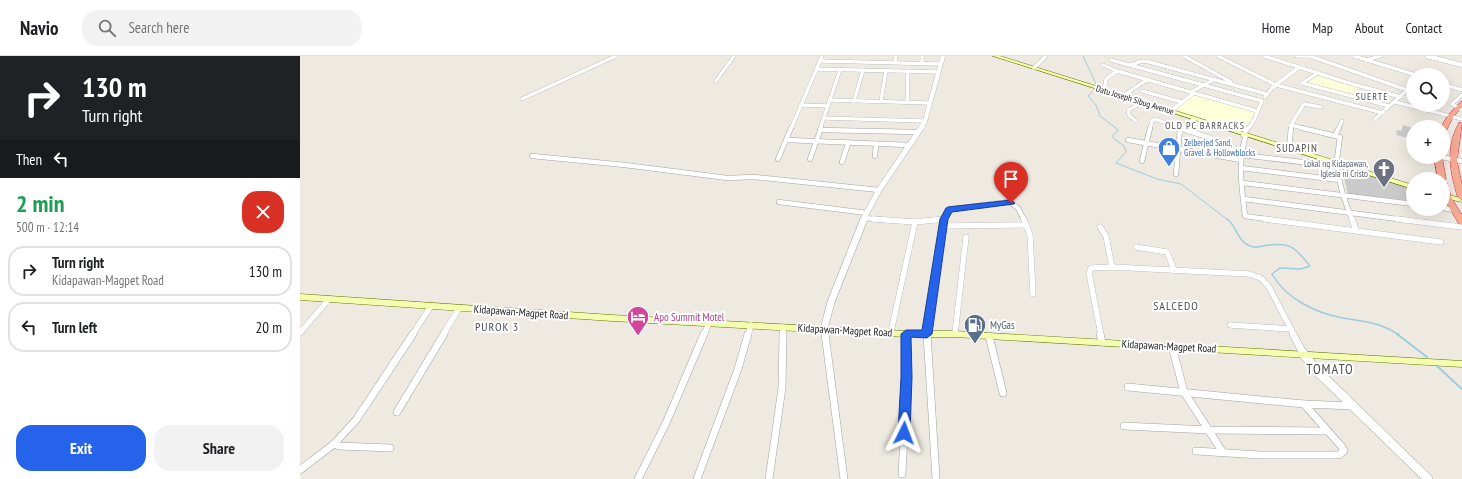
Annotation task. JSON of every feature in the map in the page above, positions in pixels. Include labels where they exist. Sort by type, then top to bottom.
[{"type":"highway","points":[[1448,120],[1450,116],[1459,109],[1462,103]]},
{"type":"highway","points":[[1462,125],[1454,143],[1452,159],[1462,199]]},
{"type":"highway","points":[[1450,203],[1462,222]]},
{"type":"main road","name":"Datu Joseph Sibug Avenue","points":[[995,56],[1289,148],[1336,165],[1406,185]]},
{"type":"main road","points":[[1450,197],[1462,199]]},
{"type":"main road","name":"Kidapawan-Magpet Road","points":[[300,296],[459,308],[709,323],[906,334],[955,334],[1102,342],[1304,353],[1462,364]]},
{"type":"street","points":[[522,100],[616,56]]},
{"type":"street","points":[[716,81],[722,76],[734,56]]},
{"type":"street","points":[[778,159],[822,56]]},
{"type":"street","points":[[845,62],[847,56]]},
{"type":"street","points":[[895,62],[896,56]]},
{"type":"street","points":[[922,56],[922,64]]},
{"type":"street","points":[[844,479],[824,329],[831,302],[865,216],[879,190],[925,121],[942,56]]},
{"type":"street","points":[[1034,68],[1046,56]]},
{"type":"street","points":[[1184,56],[1240,87]]},
{"type":"street","points":[[1218,56],[1276,85],[1383,113]]},
{"type":"street","points":[[1264,56],[1273,56]]},
{"type":"street","points":[[1269,56],[1318,73],[1401,96]]},
{"type":"street","points":[[1296,56],[1311,56],[1405,89],[1407,92],[1375,119]]},
{"type":"street","points":[[1354,56],[1406,72]]},
{"type":"street","points":[[1366,60],[1380,56]]},
{"type":"street","points":[[1427,56],[1462,65]]},
{"type":"street","points":[[1111,60],[1262,101]]},
{"type":"street","points":[[820,61],[940,64]]},
{"type":"street","points":[[1131,65],[1147,62],[1267,94]]},
{"type":"street","points":[[1103,65],[1117,71],[1257,111]]},
{"type":"street","points":[[1299,67],[1267,94],[1245,135],[1241,146],[1244,216],[1441,242]]},
{"type":"street","points":[[1126,73],[1138,68]]},
{"type":"street","points":[[817,69],[938,72]]},
{"type":"street","points":[[810,159],[840,70]]},
{"type":"street","points":[[854,100],[863,70]]},
{"type":"street","points":[[881,101],[886,70]]},
{"type":"street","points":[[907,102],[908,71]]},
{"type":"street","points":[[1104,90],[1106,86],[1106,79],[1117,71]]},
{"type":"street","points":[[1174,78],[1184,72]]},
{"type":"street","points":[[1318,73],[1302,83],[1389,106]]},
{"type":"street","points":[[1122,96],[1148,79]]},
{"type":"street","points":[[1171,111],[1192,93],[1213,80]]},
{"type":"street","points":[[1161,84],[1166,81]]},
{"type":"street","points":[[1450,86],[1462,90]]},
{"type":"street","points":[[1142,91],[1182,102]]},
{"type":"street","points":[[1336,100],[1343,94]]},
{"type":"street","points":[[1459,109],[1452,106],[1452,102],[1462,95]]},
{"type":"street","points":[[829,100],[929,103]]},
{"type":"street","points":[[1136,121],[1129,115],[1128,110],[1144,102]]},
{"type":"street","points":[[1395,102],[1462,119]]},
{"type":"street","points":[[801,104],[828,106]]},
{"type":"street","points":[[1289,148],[1291,125],[1304,104],[1321,106]]},
{"type":"street","points":[[824,118],[925,121]]},
{"type":"street","points":[[1179,128],[1194,118]]},
{"type":"street","points":[[1142,161],[1153,120],[1160,120],[1210,138],[1209,155]]},
{"type":"street","points":[[1335,135],[1342,121]]},
{"type":"street","points":[[1291,125],[1340,137],[1336,165],[1343,195],[1356,230]]},
{"type":"street","points":[[1176,174],[1179,128]]},
{"type":"street","points":[[820,130],[918,132]]},
{"type":"street","points":[[787,140],[848,144],[909,145]]},
{"type":"street","points":[[1128,140],[1209,155],[1336,165]]},
{"type":"street","points":[[842,162],[848,144]]},
{"type":"street","points":[[875,156],[876,144]]},
{"type":"street","points":[[532,156],[625,165],[727,178],[773,179],[879,190]]},
{"type":"street","points":[[1452,159],[1462,161]]},
{"type":"street","points":[[1241,168],[1339,180]]},
{"type":"street","points":[[1243,183],[1406,203]]},
{"type":"street","points":[[1244,199],[1462,227]]},
{"type":"street","points":[[779,202],[865,216],[915,222],[1026,225]]},
{"type":"street","points":[[936,478],[927,334],[944,223],[950,209],[1008,202],[1014,204],[1018,208],[1030,235],[1033,294]]},
{"type":"street","points":[[1450,209],[1455,210]]},
{"type":"street","points":[[891,332],[915,222]]},
{"type":"street","points":[[1100,227],[1106,236],[1112,267]]},
{"type":"street","points":[[955,334],[966,237]]},
{"type":"street","points":[[1136,247],[1167,252],[1174,270]]},
{"type":"street","points":[[1102,342],[1089,270],[1099,266],[1249,274],[1258,276],[1269,287],[1304,353],[1316,370],[1428,479]]},
{"type":"street","points":[[300,333],[329,299]]},
{"type":"street","points":[[300,470],[334,444],[356,420],[431,306]]},
{"type":"street","points":[[398,412],[459,308]]},
{"type":"street","points":[[638,479],[666,423],[709,323]]},
{"type":"street","points":[[697,479],[738,369],[751,325]]},
{"type":"street","points":[[1230,325],[1291,329]]},
{"type":"street","points":[[769,479],[782,388],[783,327]]},
{"type":"street","points":[[902,474],[907,377],[906,334]]},
{"type":"street","points":[[989,336],[1003,393]]},
{"type":"street","points":[[1172,346],[1184,392],[1222,452]]},
{"type":"street","points":[[1128,388],[1304,404],[1353,406]]},
{"type":"street","points":[[1196,451],[1260,455],[1342,454],[1344,451],[1342,447],[1304,404]]},
{"type":"street","points":[[1124,426],[1209,430],[1327,431]]},
{"type":"street","points":[[334,444],[339,446],[390,448]]},
{"type":"shaded area","points":[[1319,74],[1360,87],[1350,95],[1305,84]]},
{"type":"shaded area","points":[[1193,94],[1256,112],[1243,132],[1174,111]]},
{"type":"shaded area","points":[[1403,125],[1406,126],[1406,137],[1396,135],[1397,130],[1401,131]]},
{"type":"shaded area","points":[[1341,166],[1406,188],[1406,200],[1348,194]]},
{"type":"waterway","points":[[1083,56],[1097,86]]},
{"type":"waterway","points":[[1095,89],[1088,96],[1096,105],[1100,116],[1117,129],[1118,131],[1113,135],[1113,138],[1124,146],[1126,152],[1116,163],[1157,179],[1181,184],[1228,220]]},
{"type":"waterway","points":[[1227,219],[1231,222],[1241,239],[1248,245],[1256,247],[1277,244],[1288,246],[1297,251],[1305,260],[1310,266],[1301,269],[1280,268],[1272,274],[1278,283],[1293,298],[1322,313],[1379,325],[1399,335]]},
{"type":"waterway","points":[[1397,334],[1427,357]]},
{"type":"waterway","points":[[1437,366],[1462,389]]},
{"type":"place","name":"Zelberjed Sand, Gravel & Hollowblocks","points":[[1169,168]]},
{"type":"place","name":"Lokal ng Kidapawan, Iglesia ni Cristo","points":[[1384,188]]},
{"type":"place","name":"Apo Summit Motel","points":[[638,336]]},
{"type":"place","name":"MyGas","points":[[975,344]]},
{"type":"district","name":"SUERTE","points":[[1372,96]]},
{"type":"district","name":"OLD PC BARRACKS","points":[[1205,125]]},
{"type":"district","name":"SUDAPIN","points":[[1297,148]]},
{"type":"district","name":"SALCEDO","points":[[1176,306]]},
{"type":"district","name":"PUROK 3","points":[[497,327]]},
{"type":"district","name":"TOMATO","points":[[1330,369]]},
{"type":"route","points":[[904,433],[907,377],[906,334],[927,334],[944,219],[948,210],[953,208],[1008,202],[1011,203]]}]
